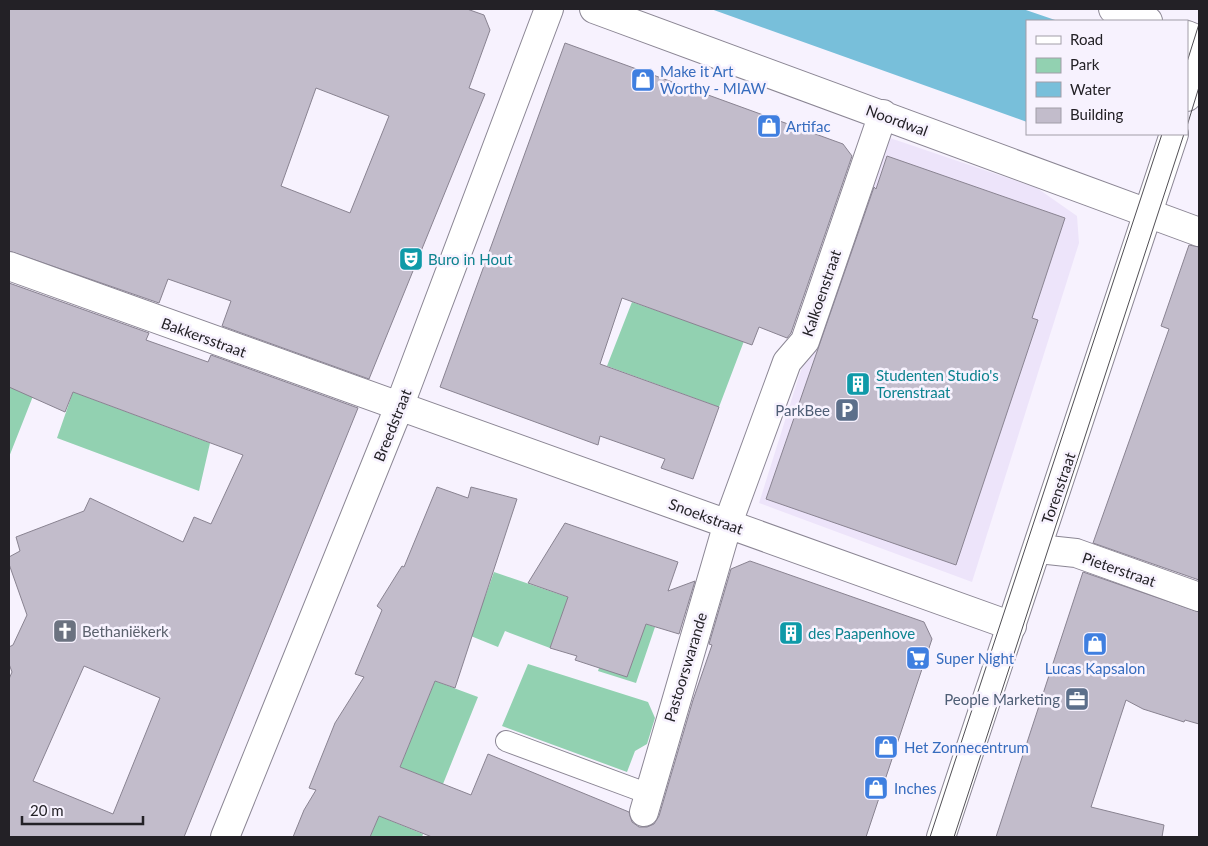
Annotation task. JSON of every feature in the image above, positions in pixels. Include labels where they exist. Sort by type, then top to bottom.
[{"type":"street","name":"Breedstraat","points":[[225,837],[400,407],[549,9]]},
{"type":"street","name":"Noordwal","points":[[594,9],[1199,232]]},
{"type":"street","points":[[1113,9],[1145,20]]},
{"type":"street","points":[[1188,94],[1199,57]]},
{"type":"street","name":"Kalkoenstraat","points":[[728,523],[788,362],[805,341],[883,114]]},
{"type":"street","name":"Torenstraat","points":[[941,837],[1174,136]]},
{"type":"street","name":"Bakkersstraat","points":[[9,266],[400,407]]},
{"type":"street","name":"Snoekstraat","points":[[400,407],[1012,626]]},
{"type":"street","name":"Pastoorswarande","points":[[646,803],[728,523]]},
{"type":"street","name":"Pieterstraat","points":[[1038,546],[1048,550],[1076,553],[1199,597]]},
{"type":"lane","points":[[506,741],[646,803]]},
{"type":"shaded area","name":"Studenten Studio's Torenstraat","points":[[887,137],[1037,188],[1077,216],[1079,243],[972,582],[759,503],[799,376]]},
{"type":"green space","points":[[632,302],[744,341],[719,407],[607,366]]},
{"type":"green space","points":[[21,317],[37,386],[9,457],[9,345]]},
{"type":"green space","points":[[73,392],[210,443],[199,491],[57,438]]},
{"type":"green space","points":[[494,572],[576,600],[560,620],[550,648],[505,631],[498,647],[456,630],[471,593],[485,597]]},
{"type":"green space","points":[[617,615],[655,627],[636,683],[598,671]]},
{"type":"green space","points":[[528,664],[648,702],[655,718],[647,744],[635,751],[627,772],[502,726]]},
{"type":"green space","points":[[435,681],[478,697],[443,784],[400,767]]},
{"type":"green space","points":[[379,816],[423,834],[422,837],[370,837]]},
{"type":"water","points":[[711,9],[1023,9],[1055,20],[1026,20],[1026,122]]},
{"type":"pier","points":[[1188,106],[1199,110],[1199,147],[1166,135],[1188,135]]},
{"type":"building","points":[[9,9],[467,9],[484,15],[490,30],[469,88],[485,94],[369,379],[222,326],[231,301],[168,279],[159,303],[9,251]],"holes":[[[316,88],[389,116],[350,213],[281,186]]]},
{"type":"building","points":[[565,43],[843,144],[852,156],[791,333],[787,338],[759,327],[752,345],[622,298],[600,364],[719,407],[693,479],[661,468],[665,459],[600,436],[598,445],[440,387]]},
{"type":"building","name":"Studenten Studio's Torenstraat","points":[[887,156],[1065,218],[1032,318],[1038,320],[956,565],[766,499],[874,187],[876,189]]},
{"type":"building","points":[[1189,245],[1199,247],[1199,580],[1093,543],[1169,329],[1161,326]]},
{"type":"building","points":[[9,283],[149,333],[146,340],[208,362],[211,355],[358,408],[184,837],[9,837],[9,679],[12,672],[9,664],[9,647],[13,645],[27,615],[9,564],[9,557],[20,551],[16,537],[84,511],[90,498],[183,542],[194,517],[211,524],[243,455],[73,392],[65,412],[9,387]],"holes":[[[84,666],[160,698],[113,814],[33,781]]]},
{"type":"building","points":[[437,487],[468,498],[471,487],[517,499],[455,688],[435,681],[400,767],[471,795],[488,754],[629,812],[632,822],[639,827],[647,827],[654,824],[659,816],[693,700],[712,645],[709,644],[731,569],[750,561],[924,622],[932,639],[866,837],[432,837],[379,816],[370,837],[293,837],[304,810],[316,790],[309,788],[335,723],[364,677],[355,674],[382,610],[377,606],[402,566],[404,567]]},
{"type":"building","points":[[565,523],[678,562],[668,591],[695,581],[679,634],[646,624],[627,677],[575,660],[577,656],[550,648],[568,597],[528,583]]},
{"type":"building","points":[[1083,572],[1199,612],[1199,724],[1185,720],[1184,722],[1143,709],[1126,700],[1091,807],[1164,825],[1162,837],[996,837]]},
{"type":"tram line","points":[[1188,59],[1199,24]]},
{"type":"tram line","points":[[1188,123],[1199,87]]},
{"type":"tram line","points":[[930,837],[1162,135]]},
{"type":"tram line","points":[[954,837],[1184,135]]},
{"type":"place","name":"Make it Art Worthy - MIAW","points":[[643,80]]},
{"type":"place","name":"Artifac","points":[[769,126]]},
{"type":"place","name":"Buro in Hout","points":[[411,259]]},
{"type":"place","name":"Studenten Studio's Torenstraat","points":[[858,384]]},
{"type":"place","name":"ParkBee","points":[[847,410]]},
{"type":"place","name":"Bethaniëkerk","points":[[65,631]]},
{"type":"place","name":"des Paapenhove","points":[[791,633]]},
{"type":"place","name":"Lucas Kapsalon","points":[[1095,644]]},
{"type":"place","name":"Super Night","points":[[918,658]]},
{"type":"place","name":"People Marketing","points":[[1077,699]]},
{"type":"place","name":"Het Zonnecentrum","points":[[886,747]]},
{"type":"place","name":"Inches","points":[[876,788]]}]
